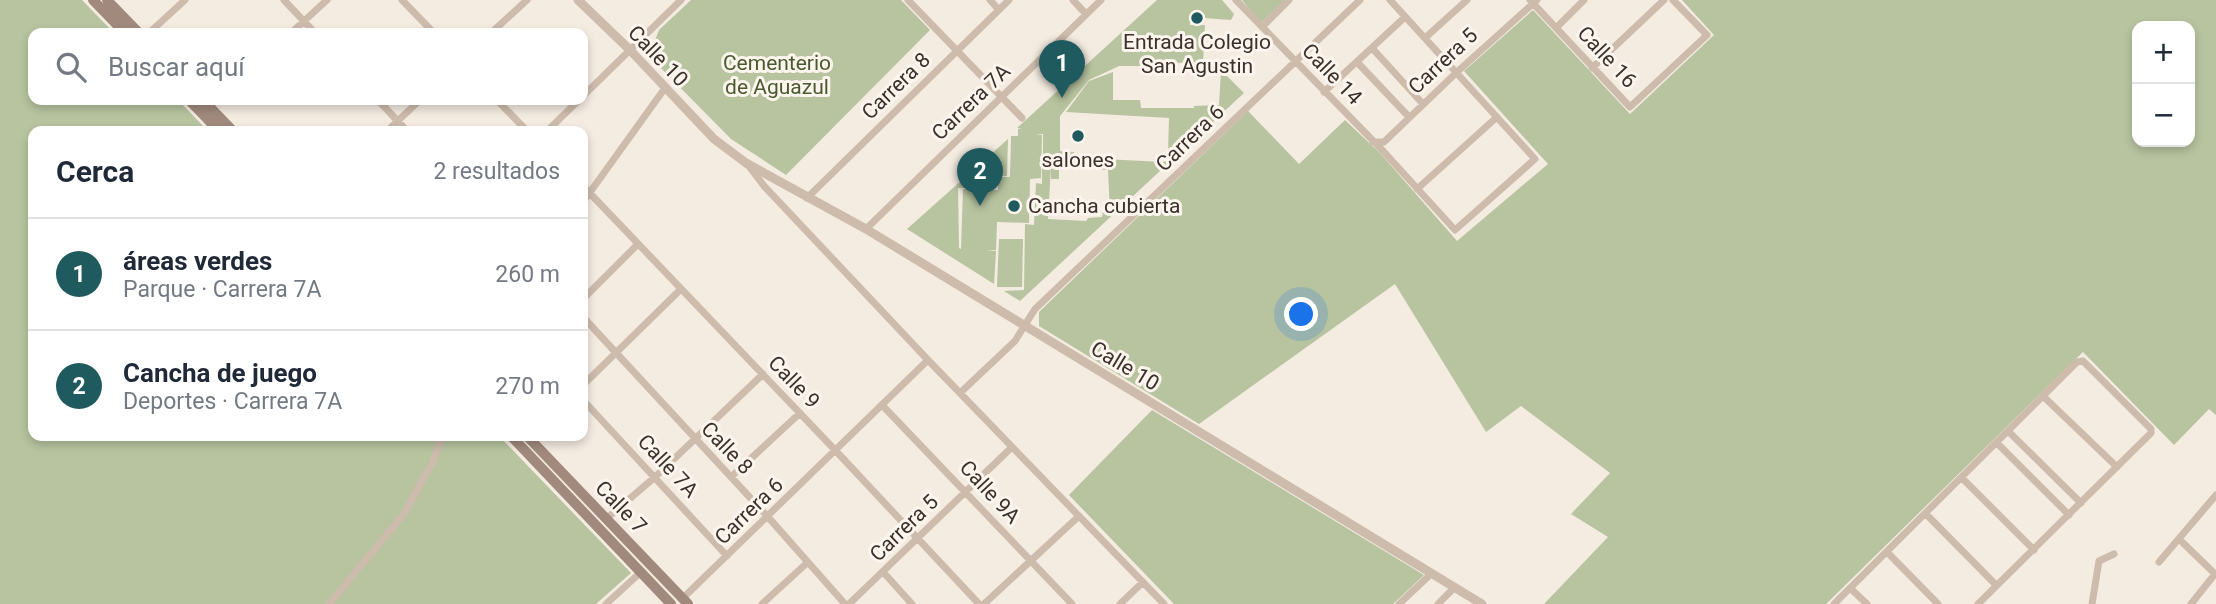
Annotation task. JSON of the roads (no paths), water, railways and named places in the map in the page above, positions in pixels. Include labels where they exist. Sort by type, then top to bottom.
[{"type":"main road","points":[[93,0],[120,28]]},
{"type":"main road","points":[[107,0],[134,28]]},
{"type":"main road","points":[[208,105],[217,126]]},
{"type":"main road","points":[[208,105],[228,126]]},
{"type":"main road","name":"Calle 7","points":[[516,441],[671,604]]},
{"type":"main road","name":"Calle 7","points":[[532,441],[685,601]]},
{"type":"street","points":[[154,28],[185,0]]},
{"type":"street","points":[[284,0],[310,28]]},
{"type":"street","points":[[297,28],[327,0]]},
{"type":"street","points":[[402,0],[429,28]]},
{"type":"street","points":[[496,28],[527,0]]},
{"type":"street","name":"Calle 10","points":[[578,0],[715,139],[746,163],[866,229],[1482,604]]},
{"type":"street","points":[[588,91],[681,0]]},
{"type":"street","points":[[908,0],[1022,118]]},
{"type":"street","points":[[990,0],[999,10]]},
{"type":"street","name":"Carrera 8","points":[[807,198],[1009,0]]},
{"type":"street","points":[[1073,0],[1086,15]]},
{"type":"street","name":"Carrera 7A","points":[[866,229],[1101,0]]},
{"type":"street","name":"Calle 14","points":[[1236,0],[1384,152],[1455,230],[1535,159],[1497,117]]},
{"type":"street","points":[[1262,27],[1289,0]]},
{"type":"street","name":"Carrera 6","points":[[960,393],[1015,341],[1035,309],[1360,0]]},
{"type":"street","points":[[1390,0],[1497,117],[1418,189]]},
{"type":"street","points":[[1556,28],[1584,0]]},
{"type":"street","points":[[1592,68],[1664,0]]},
{"type":"street","name":"Calle 16","points":[[1533,1],[1630,107],[1707,35],[1673,0]]},
{"type":"street","name":"Carrera 5","points":[[1373,142],[1384,142],[1533,1]]},
{"type":"street","points":[[1425,37],[1460,2]]},
{"type":"street","points":[[1324,92],[1405,16]]},
{"type":"street","points":[[1372,48],[1423,104]]},
{"type":"street","points":[[1357,62],[1409,117]]},
{"type":"street","points":[[588,196],[665,88]]},
{"type":"street","points":[[382,105],[402,126]]},
{"type":"street","points":[[392,126],[415,105]]},
{"type":"street","points":[[502,105],[522,126]]},
{"type":"street","points":[[552,126],[574,105]]},
{"type":"street","name":"Calle 10","points":[[746,163],[764,186],[928,360],[1164,604]]},
{"type":"street","name":"Calle 9","points":[[590,193],[981,604]]},
{"type":"street","points":[[588,294],[638,244]]},
{"type":"street","points":[[588,380],[681,289]]},
{"type":"street","name":"Calle 8","points":[[588,322],[847,604]]},
{"type":"street","name":"Carrera 6","points":[[685,601],[727,556],[928,360]]},
{"type":"street","points":[[1834,604],[2077,362],[2083,361],[2151,429],[2151,433],[1978,604]]},
{"type":"street","points":[[606,519],[655,477],[763,374]]},
{"type":"street","points":[[2044,397],[2117,467]]},
{"type":"street","name":"Calle 7A","points":[[588,405],[727,556]]},
{"type":"street","name":"Calle 9A","points":[[882,405],[1072,604]]},
{"type":"street","points":[[731,477],[800,413]]},
{"type":"street","points":[[2008,431],[2081,503]]},
{"type":"street","points":[[329,604],[403,515],[433,462],[440,441]]},
{"type":"street","points":[[1997,443],[2069,515]]},
{"type":"street","name":"Carrera 5","points":[[847,604],[884,573],[1012,447]]},
{"type":"street","points":[[1962,478],[2034,550]]},
{"type":"street","points":[[2158,562],[2216,495]]},
{"type":"street","points":[[1926,514],[1996,585]]},
{"type":"street","points":[[981,604],[1079,516]]},
{"type":"street","points":[[2179,540],[2215,573],[2191,604]]},
{"type":"street","points":[[1886,552],[1938,604]]},
{"type":"street","points":[[2092,604],[2099,561],[2114,554]]},
{"type":"street","points":[[762,604],[808,562]]},
{"type":"street","points":[[606,604],[641,572]]},
{"type":"street","points":[[884,573],[912,604]]},
{"type":"street","points":[[1399,604],[1432,573]]},
{"type":"street","points":[[1120,604],[1143,582]]},
{"type":"street","points":[[1438,604],[1455,587]]},
{"type":"street","points":[[1850,588],[1867,604]]},
{"type":"place","name":"Entrada Colegio San Agustin","points":[[1197,18]]},
{"type":"place","name":"áreas verdes","points":[[1062,98]]},
{"type":"place","name":"salones","points":[[1078,136]]},
{"type":"place","name":"Cancha de juego","points":[[980,206]]},
{"type":"place","name":"Cancha cubierta","points":[[1014,206]]},
{"type":"park label","name":"Cementerio de Aguazul","points":[[777,75]]}]
